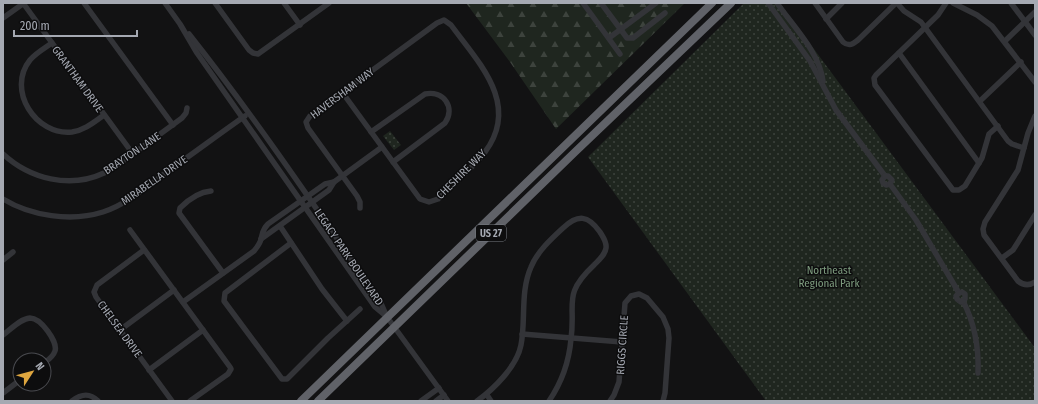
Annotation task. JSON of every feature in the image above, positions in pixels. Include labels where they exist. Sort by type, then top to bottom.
[{"type":"highway","name":"US 27","points":[[301,401],[712,3]]},
{"type":"highway","points":[[688,44],[692,35],[724,3]]},
{"type":"highway","name":"US 27","points":[[318,401],[568,158],[731,3]]},
{"type":"highway","points":[[568,158],[567,154],[569,150],[591,124],[611,104],[618,94]]},
{"type":"street","points":[[3,18],[23,3]]},
{"type":"street","name":"GRANTHAM DRIVE","points":[[23,3],[133,154]]},
{"type":"street","points":[[84,3],[173,125]]},
{"type":"street","name":"LEGACY PARK BOULEVARD","points":[[165,3],[222,76],[312,203],[380,301],[387,317]]},
{"type":"street","points":[[215,3],[249,50],[255,54],[263,52],[329,3]]},
{"type":"street","points":[[284,3],[300,25]]},
{"type":"street","points":[[583,3],[620,54]]},
{"type":"street","points":[[601,3],[627,38],[633,38],[665,13]]},
{"type":"street","points":[[609,38],[656,3]]},
{"type":"street","points":[[768,3],[807,57],[823,83],[836,110],[884,176],[891,178],[892,180],[890,184],[916,220],[959,293],[962,292],[965,294],[965,299],[963,301],[970,315],[976,338],[978,373]]},
{"type":"street","points":[[777,3],[813,54],[820,69],[823,83]]},
{"type":"street","points":[[815,3],[843,42],[851,45],[897,3],[906,13],[920,20],[926,27],[1010,142],[1024,148]]},
{"type":"street","points":[[826,19],[842,3]]},
{"type":"street","points":[[946,3],[940,13],[876,75],[874,80],[876,86],[953,190],[957,191],[964,186],[979,163],[986,148],[989,134],[998,126]]},
{"type":"street","points":[[953,3],[984,19],[992,26],[1035,82]]},
{"type":"street","points":[[1011,3],[1035,35]]},
{"type":"street","points":[[1005,41],[1035,12]]},
{"type":"street","name":"HAVERSHAM WAY","points":[[360,208],[360,202],[357,196],[308,128],[306,122],[310,116],[342,92],[437,23],[444,20]]},
{"type":"street","name":"CHESHIRE WAY","points":[[342,92],[420,199],[426,202],[432,202],[438,199],[479,159],[489,146],[494,136],[498,110],[497,97],[487,74],[451,24],[444,20]]},
{"type":"street","name":"LEGACY PARK BOULEVARD","points":[[180,24],[197,53],[375,307],[387,317]]},
{"type":"street","points":[[52,43],[30,60],[24,73],[22,92],[26,104],[30,110],[39,121],[49,129],[64,132],[72,132],[85,128],[104,115]]},
{"type":"street","points":[[898,53],[979,163]]},
{"type":"street","points":[[980,101],[1021,62]]},
{"type":"street","points":[[371,132],[424,94],[438,94],[447,102],[450,111],[445,123],[393,162]]},
{"type":"street","name":"BRAYTON LANE","points":[[3,154],[17,166],[33,174],[49,179],[68,181],[81,180],[99,175],[111,169],[173,125],[184,116],[187,108]]},
{"type":"street","name":"MIRABELLA DRIVE","points":[[3,199],[31,212],[56,216],[82,216],[103,212],[121,204],[142,190],[249,114]]},
{"type":"street","points":[[1035,116],[1018,170],[983,229],[984,235],[1018,281],[1028,285],[1035,282]]},
{"type":"street","points":[[183,302],[254,251],[259,245],[262,232],[266,226],[324,184],[334,182],[382,147]]},
{"type":"street","points":[[261,239],[306,208],[329,190],[334,182]]},
{"type":"street","points":[[211,191],[204,192],[196,196],[180,208],[179,213],[223,273]]},
{"type":"street","points":[[1002,258],[1013,250],[1035,215]]},
{"type":"street","points":[[477,401],[487,395],[501,381],[513,364],[521,347],[524,301],[528,274],[536,256],[571,221],[581,218],[592,222],[601,233],[606,243],[606,248],[603,256],[581,278],[574,290],[572,299],[572,338],[566,367],[562,378],[549,401]]},
{"type":"street","points":[[280,226],[322,289],[347,321]]},
{"type":"street","points":[[130,230],[229,365],[231,370],[228,374],[190,401]]},
{"type":"street","points":[[291,243],[225,293],[224,300],[282,379],[288,379],[360,309]]},
{"type":"street","name":"CHELSEA DRIVE","points":[[144,250],[97,285],[94,289],[96,297],[172,401]]},
{"type":"street","points":[[3,260],[13,252]]},
{"type":"street","points":[[120,330],[174,290]]},
{"type":"street","name":"RIGGS CIRCLE","points":[[610,401],[619,382],[625,303],[631,296],[639,294],[647,298],[663,317],[668,329],[669,338],[665,393],[663,401]]},
{"type":"street","points":[[387,317],[448,401]]},
{"type":"street","points":[[3,335],[24,320],[34,319],[39,322],[53,340],[55,347],[54,354],[52,356]]},
{"type":"street","points":[[149,370],[203,330]]},
{"type":"street","points":[[522,334],[622,342]]},
{"type":"street","points":[[3,393],[12,386]]},
{"type":"street","points":[[421,401],[439,388]]},
{"type":"street","points":[[72,401],[87,394],[94,397],[98,401]]},
{"type":"street","points":[[436,401],[444,395]]},
{"type":"street","points":[[487,395],[491,401]]},
{"type":"green space","points":[[466,3],[685,3],[556,129],[510,62]]},
{"type":"green space","name":"Northeast Regional Park","points":[[744,3],[780,3],[1035,348],[1035,401],[766,401],[588,157]]},
{"type":"green space","points":[[390,131],[401,145],[394,150],[383,136]]}]
